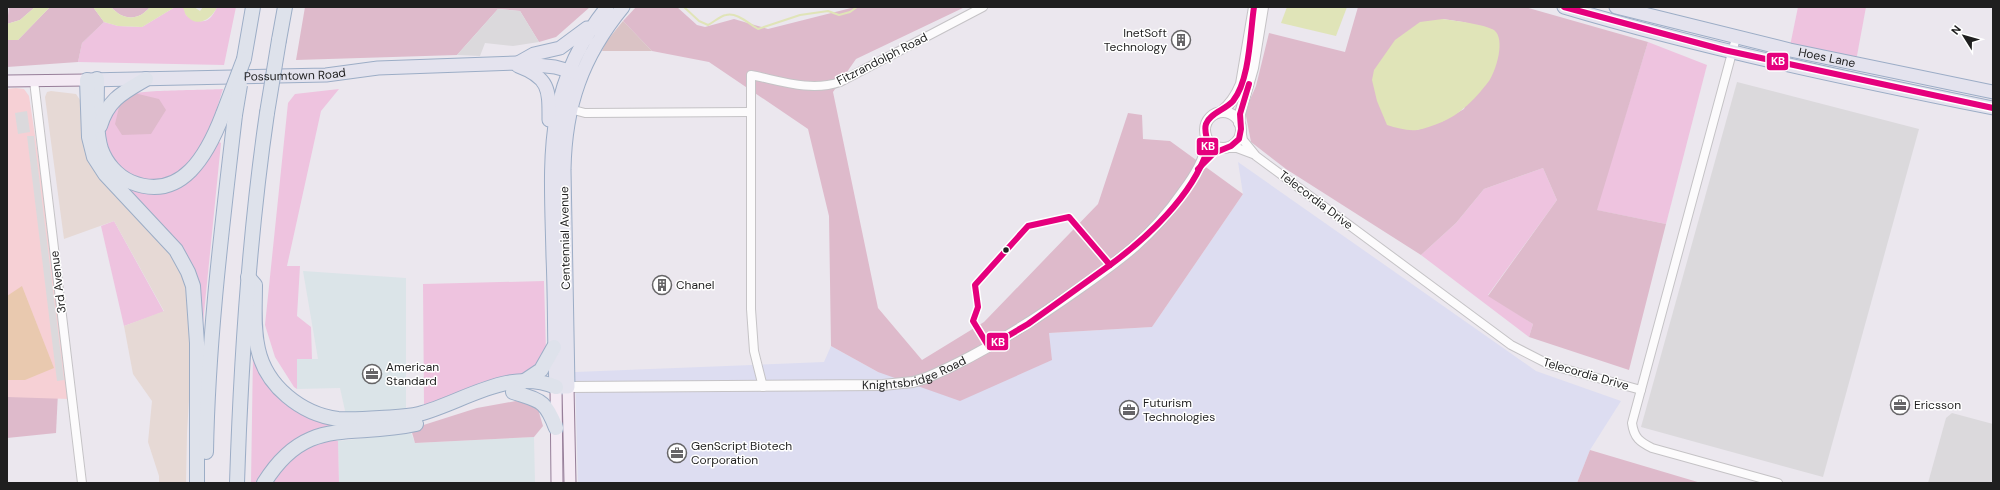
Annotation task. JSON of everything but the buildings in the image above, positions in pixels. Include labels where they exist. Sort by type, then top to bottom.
[{"type":"highway","points":[[206,483],[208,395],[229,115],[244,59],[253,7]]},
{"type":"highway","points":[[237,483],[243,342],[248,277],[259,169],[285,7]]},
{"type":"highway","name":"Centennial Avenue","points":[[562,387],[565,144],[575,72],[581,46],[598,18],[607,7]]},
{"type":"highway","name":"Centennial Avenue","points":[[562,387],[554,347],[552,146],[557,108],[575,72],[623,7]]},
{"type":"highway","name":"Hoes Lane","points":[[1564,7],[1643,31],[1732,52],[1993,108]]},
{"type":"highway","name":"Hoes Lane","points":[[1616,7],[1736,38],[1993,92]]},
{"type":"highway","points":[[514,63],[534,54],[560,48],[576,38],[598,18]]},
{"type":"highway","points":[[514,63],[537,75],[546,84],[549,95],[552,146]]},
{"type":"highway","name":"Possumtown Road","points":[[92,80],[326,75],[378,68],[514,63],[541,65],[575,72]]},
{"type":"highway","points":[[99,130],[110,104],[122,93],[146,79]]},
{"type":"highway","points":[[92,80],[101,150],[118,175],[126,180],[141,185],[159,186],[178,180],[202,158],[229,115]]},
{"type":"highway","points":[[92,80],[89,137],[94,157],[105,174],[176,250],[188,272],[193,286],[197,343],[197,483]]},
{"type":"highway","points":[[248,277],[255,285],[255,335],[258,351],[265,369],[272,380],[283,392],[296,403],[311,411],[325,416],[349,420],[406,417],[429,411],[491,386],[506,383],[518,387],[543,404],[549,410],[556,428]]},
{"type":"highway","points":[[518,387],[541,370],[554,347]]},
{"type":"highway","points":[[264,483],[281,460],[301,444],[312,438],[336,432],[381,429],[424,422],[490,396],[518,387],[544,382],[562,387]]},
{"type":"main road","name":"Possumtown Road","points":[[7,81],[92,80]]},
{"type":"main road","name":"Centennial Avenue","points":[[557,483],[556,428],[562,387]]},
{"type":"main road","name":"Centennial Avenue","points":[[562,387],[570,483]]},
{"type":"street","name":"Fitzrandolph Road","points":[[751,112],[751,75],[808,87],[828,86],[840,82],[983,7]]},
{"type":"street","points":[[1254,7],[1241,84],[1236,96],[1230,104],[1221,112],[1210,117],[1205,125],[1205,135],[1212,145],[1224,148],[1236,143],[1239,139],[1240,114],[1253,68],[1263,7]]},
{"type":"street","name":"Telecordia Drive","points":[[1224,148],[1237,148],[1256,156],[1521,352],[1550,365],[1641,390],[1736,38]]},
{"type":"street","name":"3rd Avenue","points":[[34,81],[82,483]]},
{"type":"street","points":[[570,109],[585,113],[751,112],[751,309],[754,351],[763,387]]},
{"type":"street","points":[[1221,112],[1232,114],[1240,126]]},
{"type":"street","name":"Telecordia Drive","points":[[1240,126],[1243,140],[1256,156]]},
{"type":"street","name":"Knightsbridge Road","points":[[1198,169],[1205,154],[1208,140]]},
{"type":"street","name":"Knightsbridge Road","points":[[562,387],[763,387],[896,384],[926,378],[998,343],[1026,326],[1130,251],[1150,234],[1170,210],[1198,169],[1210,156],[1224,148]]},
{"type":"street","points":[[1641,390],[1632,423],[1634,435],[1642,443],[1652,448],[1778,483]]},
{"type":"shaded area","points":[[9,7],[35,7],[20,20],[7,24]]},
{"type":"shaded area","points":[[35,7],[50,7],[18,40],[7,40],[7,24],[20,20]]},
{"type":"shaded area","points":[[50,7],[93,7],[104,22],[82,43],[78,62],[7,67],[7,40],[18,40]]},
{"type":"shaded area","points":[[93,7],[111,7],[121,15],[131,18],[141,15],[150,7],[175,7],[142,27],[118,26],[104,22]]},
{"type":"shaded area","points":[[111,7],[150,7],[141,15],[131,18],[121,15]]},
{"type":"shaded area","points":[[175,7],[184,8],[186,15],[196,20],[204,21],[211,17],[217,7],[236,7],[224,65],[78,62],[82,43],[104,22],[118,26],[142,27]]},
{"type":"shaded area","points":[[182,7],[194,7],[200,11],[203,7],[217,7],[212,15],[204,21],[199,22],[190,19]]},
{"type":"shaded area","points":[[305,7],[590,7],[556,37],[539,42],[520,11],[498,9],[457,55],[296,60]]},
{"type":"shaded area","points":[[636,7],[677,7],[697,25],[705,27],[734,19],[768,29],[855,7],[965,7],[856,59],[833,92],[878,308],[922,360],[984,322],[1098,204],[1128,113],[1142,115],[1143,139],[1170,141],[1243,194],[1152,327],[1049,333],[1052,360],[960,401],[878,372],[831,346],[829,216],[808,129],[709,62],[652,51],[623,21]]},
{"type":"shaded area","points":[[1287,7],[1347,7],[1336,36],[1281,23]]},
{"type":"shaded area","points":[[1358,7],[1525,7],[1648,42],[1597,210],[1666,224],[1629,370],[1529,337],[1533,324],[1488,296],[1557,200],[1543,168],[1484,189],[1456,223],[1421,255],[1286,169],[1251,142],[1245,111],[1256,86],[1269,33],[1345,52]],"holes":[[[1443,19],[1463,22],[1493,30],[1464,109],[1443,121],[1417,130]]]},
{"type":"shaded area","points":[[1798,7],[1866,7],[1856,61],[1790,46]]},
{"type":"shaded area","points":[[498,9],[520,11],[539,42],[513,46],[485,43],[480,56],[457,55]]},
{"type":"shaded area","points":[[1443,19],[1477,24],[1494,30],[1498,34],[1500,47],[1499,55],[1492,76],[1474,99],[1454,116],[1442,122],[1417,130],[1406,130],[1387,125],[1377,101],[1372,80],[1374,70],[1395,40],[1420,22]]},
{"type":"shaded area","points":[[623,21],[652,51],[602,51],[606,42]]},
{"type":"shaded area","points":[[1648,42],[1707,65],[1666,224],[1596,210]]},
{"type":"shaded area","points":[[1737,82],[1919,129],[1823,477],[1641,427]]},
{"type":"shaded area","points":[[7,89],[24,89],[29,96],[44,195],[69,399],[7,397]]},
{"type":"shaded area","points":[[223,89],[202,151],[196,159],[184,169],[164,180],[144,181],[127,174],[114,161],[106,144],[106,126],[114,109],[132,94],[161,91]]},
{"type":"shaded area","points":[[339,89],[321,111],[287,266],[300,266],[297,316],[311,327],[312,359],[297,359],[297,389],[294,387],[275,357],[265,325],[288,103],[295,94]]},
{"type":"shaded area","points":[[51,91],[76,94],[82,103],[87,151],[167,246],[186,279],[193,331],[187,433],[186,483],[159,483],[159,476],[148,442],[152,401],[133,374],[124,326],[164,311],[114,221],[64,239],[45,97],[47,92]]},
{"type":"shaded area","points":[[134,93],[159,99],[166,110],[151,134],[122,135],[115,124],[120,103]]},
{"type":"shaded area","points":[[27,111],[30,132],[18,134],[15,113]]},
{"type":"shaded area","points":[[27,136],[34,136],[64,380],[57,381]]},
{"type":"shaded area","points":[[217,141],[221,143],[201,343],[123,183],[166,189]]},
{"type":"shaded area","points":[[1238,162],[1536,371],[1621,401],[1590,450],[1577,483],[578,483],[575,372],[824,362],[831,346],[878,372],[1049,333],[1152,327],[1243,194]]},
{"type":"shaded area","points":[[1543,168],[1557,200],[1488,295],[1533,324],[1529,337],[1421,255],[1456,223],[1484,189]]},
{"type":"shaded area","points":[[114,221],[164,312],[124,326],[101,226]]},
{"type":"shaded area","points":[[303,271],[406,278],[406,411],[346,415],[340,388],[297,389],[297,359],[318,359]]},
{"type":"shaded area","points":[[544,281],[546,352],[529,375],[482,382],[424,406],[423,284]]},
{"type":"shaded area","points":[[22,286],[54,368],[25,380],[7,380],[7,296]]},
{"type":"shaded area","points":[[253,353],[259,371],[342,424],[315,433],[292,444],[272,460],[255,483],[251,483]]},
{"type":"shaded area","points":[[58,392],[56,433],[7,438],[7,396]]},
{"type":"shaded area","points":[[516,401],[538,409],[543,426],[534,437],[415,443],[411,429],[477,408]]},
{"type":"shaded area","points":[[1952,413],[1993,424],[1993,483],[1928,483],[1946,418]]},
{"type":"shaded area","points":[[411,433],[415,443],[534,437],[535,483],[339,483],[338,441]]},
{"type":"shaded area","points":[[323,437],[338,441],[339,483],[271,483],[275,476],[287,463]]},
{"type":"shaded area","points":[[1590,450],[1701,483],[1577,483]]},
{"type":"waterway","points":[[684,7],[699,21],[708,25],[726,15],[734,15],[758,29],[800,15],[828,11],[839,15],[850,12],[857,7]]},
{"type":"transit line","name":"KB","points":[[1110,265],[1139,242],[1167,215],[1191,184],[1200,168],[1208,147],[1205,131],[1206,124],[1214,114],[1233,101],[1239,92],[1243,81],[1248,56],[1254,7]]},
{"type":"transit line","name":"KB","points":[[1564,7],[1724,50],[1993,108]]},
{"type":"transit line","name":"KB","points":[[1198,169],[1214,153],[1231,146],[1239,139],[1241,129],[1240,114],[1249,84]]},
{"type":"transit line","name":"KB","points":[[1069,217],[1110,265],[1028,324],[989,347],[973,321],[978,307],[975,285],[1028,226],[1069,217]]},
{"type":"place","name":"InetSoft Technology","points":[[1181,40]]},
{"type":"place","name":"Chanel","points":[[662,285]]},
{"type":"place","name":"American Standard","points":[[372,374]]},
{"type":"place","name":"Ericsson","points":[[1900,405]]},
{"type":"place","name":"Futurism Technologies","points":[[1129,410]]},
{"type":"place","name":"GenScript Biotech Corporation","points":[[677,453]]}]
